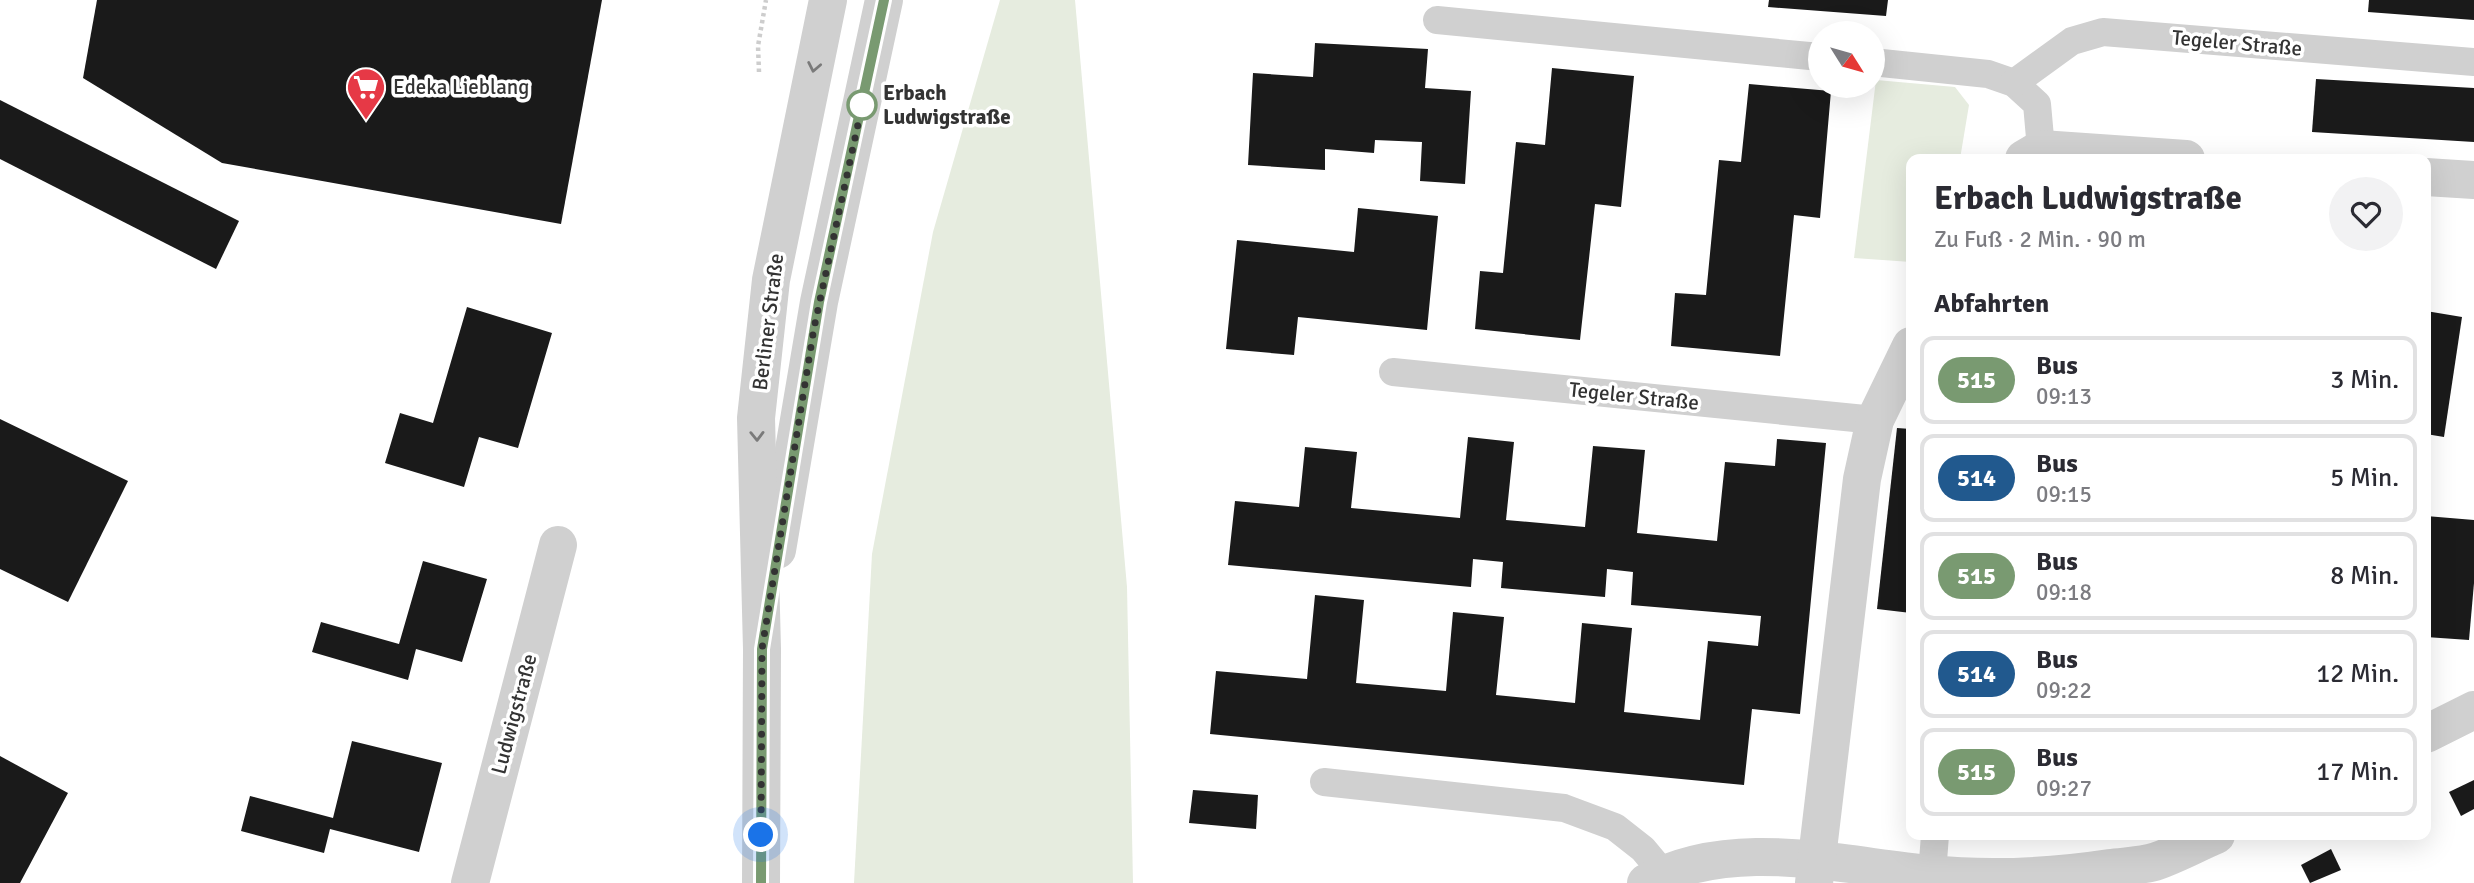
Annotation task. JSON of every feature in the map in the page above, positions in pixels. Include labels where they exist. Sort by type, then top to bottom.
[{"type":"street","name":"Berliner Straße","points":[[761,883],[762,649],[758,404],[771,280],[828,0]]},
{"type":"street","name":"Berliner Straße","points":[[762,649],[819,302],[884,0]]},
{"type":"street","points":[[2431,177],[2474,180]]},
{"type":"street","points":[[1815,872],[1861,479],[1875,420],[1906,356]]},
{"type":"street","name":"Ludwigstraße","points":[[470,883],[558,545]]},
{"type":"street","points":[[2431,732],[2474,710]]},
{"type":"street","points":[[1655,878],[1699,862],[1746,857],[1815,872],[2063,875],[2156,862],[2205,840]]},
{"type":"lane","points":[[1437,20],[1808,56]]},
{"type":"lane","name":"Tegeler Straße","points":[[2014,83],[2072,41],[2103,32],[2474,62]]},
{"type":"lane","points":[[1885,63],[1988,74],[2014,83],[2037,104],[2033,154]]},
{"type":"lane","name":"Tegeler Straße","points":[[1393,372],[1875,420]]},
{"type":"lane","points":[[1324,782],[1564,808],[1615,827],[1643,849],[1655,878]]},
{"type":"lane","points":[[1932,874],[1935,840]]},
{"type":"shaded area","points":[[1000,0],[1075,0],[1127,587],[1133,883],[854,883],[872,554],[933,232]]},
{"type":"shaded area","points":[[1885,81],[1955,87],[1969,105],[1961,154],[1906,154],[1906,262],[1854,258],[1874,98],[1885,98]]},
{"type":"building","name":"Edeka Lieblang","points":[[97,0],[602,0],[561,224],[222,163],[83,78]]},
{"type":"building","points":[[1769,0],[1888,0],[1886,16],[1768,7]]},
{"type":"building","points":[[2369,0],[2474,0],[2474,20],[2368,12]]},
{"type":"building","points":[[1315,43],[1428,49],[1425,88],[1471,91],[1465,184],[1420,181],[1422,142],[1375,140],[1374,153],[1325,149],[1325,170],[1248,165],[1253,73],[1313,77]]},
{"type":"building","points":[[1552,68],[1634,76],[1621,207],[1595,204],[1580,340],[1475,329],[1480,271],[1503,273],[1516,142],[1545,145]]},
{"type":"building","points":[[2316,79],[2474,88],[2474,142],[2312,132]]},
{"type":"building","points":[[1749,84],[1808,89],[1808,98],[1830,98],[1820,218],[1794,215],[1780,356],[1671,346],[1675,293],[1706,295],[1719,160],[1741,162]]},
{"type":"building","points":[[0,100],[239,221],[216,269],[0,159]]},
{"type":"building","points":[[1358,208],[1438,216],[1427,330],[1298,317],[1294,355],[1226,349],[1237,240],[1354,252]]},
{"type":"building","points":[[467,307],[552,333],[518,448],[479,437],[464,487],[385,463],[400,413],[433,423]]},
{"type":"building","points":[[2431,312],[2462,317],[2444,437],[2431,435]]},
{"type":"building","points":[[0,419],[128,481],[68,602],[0,569]]},
{"type":"building","points":[[1897,428],[1906,429],[1906,612],[1877,609]]},
{"type":"building","points":[[1468,437],[1514,442],[1506,520],[1585,527],[1593,446],[1645,450],[1637,533],[1717,541],[1725,462],[1775,466],[1777,439],[1826,443],[1800,714],[1752,709],[1744,785],[1210,734],[1216,671],[1307,679],[1315,595],[1364,600],[1356,683],[1446,691],[1453,612],[1504,617],[1496,695],[1575,703],[1582,623],[1632,628],[1624,712],[1700,720],[1708,641],[1758,646],[1761,616],[1631,605],[1633,572],[1607,569],[1605,597],[1501,588],[1503,562],[1473,559],[1471,587],[1228,565],[1235,501],[1299,507],[1305,447],[1357,452],[1351,508],[1460,518]]},
{"type":"building","points":[[2431,516],[2474,520],[2474,583],[2469,640],[2431,637]]},
{"type":"building","points":[[423,561],[487,579],[462,662],[416,649],[408,680],[312,652],[321,622],[399,644]]},
{"type":"building","points":[[352,741],[442,763],[419,852],[330,829],[324,853],[241,831],[250,796],[333,818]]},
{"type":"building","points":[[0,756],[68,793],[20,883],[0,883]]},
{"type":"building","points":[[2474,780],[2474,809],[2461,816],[2449,792]]},
{"type":"building","points":[[1193,790],[1258,795],[1256,829],[1189,823]]},
{"type":"building","points":[[2331,849],[2341,870],[2310,883],[2301,865]]},
{"type":"bus line","name":"515","points":[[761,883],[762,649],[795,434],[819,302],[884,0]]},
{"type":"place","name":"Erbach Ludwigstraße","points":[[862,105]]},
{"type":"place","name":"Edeka Lieblang","points":[[366,121]]},
{"type":"route","points":[[761,835],[762,649],[814,328],[863,101],[862,105]]}]
